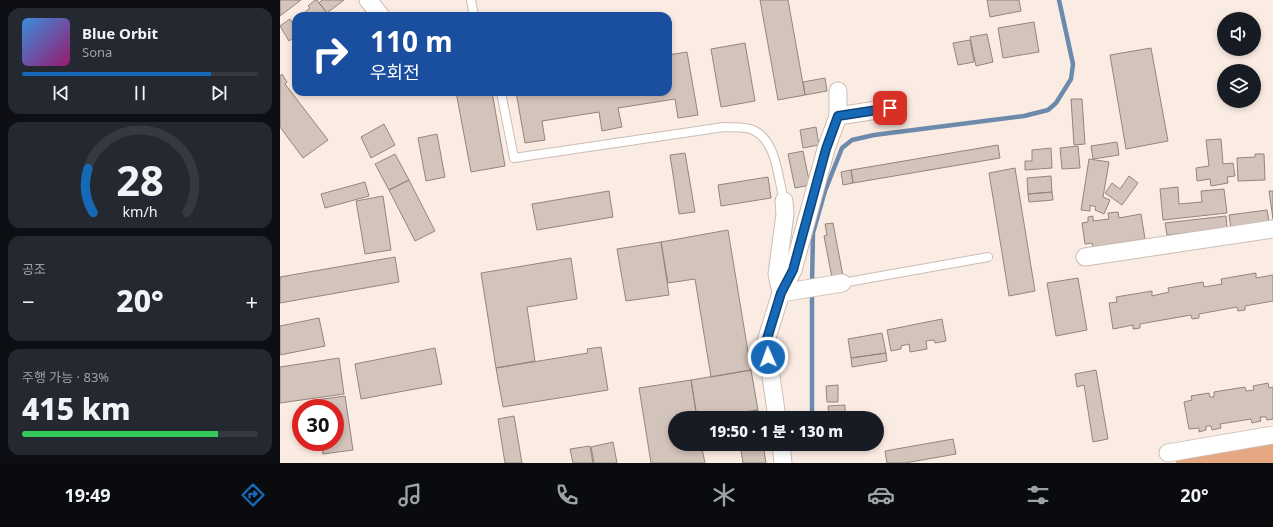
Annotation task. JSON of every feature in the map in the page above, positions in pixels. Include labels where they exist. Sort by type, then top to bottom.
[{"type":"street","points":[[368,0],[378,12]]},
{"type":"street","points":[[776,411],[766,342],[781,293],[793,270],[826,149],[838,116],[838,91]]},
{"type":"street","points":[[838,116],[890,108]]},
{"type":"street","points":[[781,293],[777,274],[785,214],[784,201]]},
{"type":"street","points":[[1085,257],[1273,230]]},
{"type":"street","points":[[781,293],[842,283]]},
{"type":"street","points":[[1168,453],[1273,435]]},
{"type":"street","points":[[782,451],[784,463]]},
{"type":"lane","points":[[471,0],[473,12]]},
{"type":"lane","points":[[502,96],[514,158],[724,127],[754,130],[764,138],[772,152],[784,201]]},
{"type":"lane","points":[[842,283],[988,257]]},
{"type":"shaded area","points":[[1273,444],[1273,463],[1176,463],[1176,457]]},
{"type":"building","points":[[280,0],[301,0],[280,16]]},
{"type":"building","points":[[317,0],[326,12],[305,12],[310,8],[308,6]]},
{"type":"building","points":[[322,0],[344,0],[328,12],[326,12],[319,3]]},
{"type":"building","points":[[760,0],[788,0],[805,95],[778,100]]},
{"type":"building","points":[[987,0],[1019,0],[1021,11],[990,17]]},
{"type":"building","points":[[290,19],[292,22],[292,39],[289,41],[280,26]]},
{"type":"building","points":[[1034,22],[1039,52],[1003,58],[998,28]]},
{"type":"building","points":[[987,34],[993,62],[976,66],[970,37]]},
{"type":"building","points":[[970,40],[974,62],[958,65],[953,43]]},
{"type":"building","points":[[745,43],[755,101],[721,107],[711,49]]},
{"type":"building","points":[[1151,48],[1168,141],[1126,149],[1110,55]]},
{"type":"building","points":[[687,52],[698,115],[678,118],[675,99],[618,108],[622,127],[602,131],[599,112],[542,121],[545,140],[525,143],[517,96],[672,96],[672,54]]},
{"type":"building","points":[[282,74],[287,82],[285,84],[292,93],[292,96],[294,96],[328,140],[303,158],[280,127],[280,76]]},
{"type":"building","points":[[825,78],[827,91],[805,95],[803,82]]},
{"type":"building","points":[[457,96],[493,96],[505,166],[471,172]]},
{"type":"building","points":[[1071,99],[1082,99],[1085,144],[1074,145]]},
{"type":"building","points":[[384,124],[395,145],[371,158],[361,137]]},
{"type":"building","points":[[816,127],[819,145],[803,148],[800,130]]},
{"type":"building","points":[[437,134],[445,177],[426,181],[418,138]]},
{"type":"building","points":[[1221,139],[1223,164],[1233,163],[1235,176],[1227,177],[1228,183],[1211,186],[1210,179],[1197,181],[1196,168],[1209,166],[1206,140]]},
{"type":"building","points":[[1117,142],[1119,155],[1093,159],[1091,146]]},
{"type":"building","points":[[998,145],[1000,158],[853,183],[851,170]]},
{"type":"building","points":[[1078,146],[1080,168],[1062,169],[1060,148]]},
{"type":"building","points":[[1051,148],[1052,168],[1025,170],[1025,161],[1032,161],[1032,150]]},
{"type":"building","points":[[803,151],[810,185],[795,188],[788,154]]},
{"type":"building","points":[[685,153],[695,212],[679,214],[670,155]]},
{"type":"building","points":[[395,154],[409,180],[389,190],[375,164]]},
{"type":"building","points":[[1255,154],[1264,154],[1265,180],[1238,181],[1237,158],[1255,157]]},
{"type":"building","points":[[1089,159],[1109,162],[1103,197],[1110,200],[1104,214],[1095,210],[1096,207],[1090,205],[1090,211],[1081,210]]},
{"type":"building","points":[[1015,168],[1035,291],[1009,296],[989,173]]},
{"type":"building","points":[[851,170],[853,183],[843,185],[841,172]]},
{"type":"building","points":[[1051,176],[1052,192],[1028,194],[1027,178]]},
{"type":"building","points":[[1129,176],[1138,183],[1122,205],[1105,193],[1112,183],[1120,189]]},
{"type":"building","points":[[768,177],[771,198],[721,206],[718,185]]},
{"type":"building","points":[[409,180],[435,231],[415,241],[389,190]]},
{"type":"building","points":[[365,182],[369,196],[325,208],[321,194]]},
{"type":"building","points":[[1178,187],[1179,204],[1202,202],[1201,191],[1224,189],[1227,213],[1163,220],[1160,189]]},
{"type":"building","points":[[609,191],[613,217],[537,230],[532,204]]},
{"type":"building","points":[[1269,191],[1273,191],[1273,219]]},
{"type":"building","points":[[1052,192],[1053,200],[1029,202],[1028,194]]},
{"type":"building","points":[[383,196],[391,250],[365,254],[356,201]]},
{"type":"building","points":[[1267,210],[1269,222],[1231,228],[1229,215]]},
{"type":"building","points":[[1118,212],[1119,218],[1141,214],[1145,239],[1093,247],[1092,243],[1085,244],[1082,223],[1088,222],[1088,217],[1093,216],[1093,221],[1109,219],[1108,213]]},
{"type":"building","points":[[1226,216],[1227,229],[1167,235],[1165,223]]},
{"type":"building","points":[[833,223],[843,276],[832,278],[824,236],[827,235],[825,224]]},
{"type":"building","points":[[728,230],[751,370],[711,377],[695,279],[668,283],[661,242]]},
{"type":"building","points":[[661,242],[669,295],[626,301],[617,249]]},
{"type":"building","points":[[395,257],[399,282],[280,303],[280,277]]},
{"type":"building","points":[[571,258],[577,299],[527,307],[535,361],[496,368],[481,273]]},
{"type":"building","points":[[1256,273],[1256,278],[1273,275],[1273,301],[1245,306],[1245,310],[1238,311],[1237,307],[1199,314],[1199,318],[1192,319],[1191,315],[1140,324],[1140,328],[1133,329],[1133,325],[1113,329],[1109,303],[1117,302],[1116,297],[1152,291],[1152,296],[1169,292],[1168,288],[1203,282],[1204,287],[1222,284],[1221,279]]},
{"type":"building","points":[[1078,278],[1087,330],[1056,336],[1047,283]]},
{"type":"building","points":[[319,318],[325,346],[280,355],[280,326]]},
{"type":"building","points":[[942,319],[946,341],[935,343],[934,340],[926,341],[927,349],[910,352],[909,344],[901,346],[901,349],[891,351],[887,330]]},
{"type":"building","points":[[882,333],[886,353],[851,358],[848,339]]},
{"type":"building","points":[[601,347],[608,390],[503,407],[496,368],[588,353],[587,349]]},
{"type":"building","points":[[435,348],[442,384],[361,399],[355,364]]},
{"type":"building","points":[[886,353],[887,361],[852,367],[851,358]]},
{"type":"building","points":[[339,358],[344,394],[308,399],[292,399],[292,401],[280,403],[280,367]]},
{"type":"building","points":[[751,370],[758,410],[696,411],[691,380]]},
{"type":"building","points":[[1096,370],[1108,439],[1093,442],[1084,385],[1077,387],[1075,374]]},
{"type":"building","points":[[691,380],[696,411],[668,411],[668,451],[702,451],[705,463],[651,463],[639,388]]},
{"type":"building","points":[[1268,383],[1269,388],[1273,387],[1273,419],[1267,420],[1266,417],[1260,417],[1261,421],[1252,423],[1251,419],[1220,424],[1221,428],[1212,430],[1211,426],[1206,426],[1206,430],[1199,432],[1199,428],[1189,429],[1184,402],[1192,400],[1191,396],[1209,393],[1210,397],[1214,397],[1214,392],[1245,387],[1246,391],[1254,390],[1253,386]]},
{"type":"building","points":[[838,385],[838,402],[827,402],[826,386]]},
{"type":"building","points":[[345,396],[353,450],[323,454],[322,451],[344,451],[344,399],[322,399]]},
{"type":"building","points":[[845,405],[845,411],[828,411],[828,406]]},
{"type":"building","points":[[514,416],[522,463],[505,463],[498,419]]},
{"type":"building","points":[[953,439],[956,454],[905,463],[887,463],[885,451]]},
{"type":"building","points":[[613,442],[617,463],[594,463],[591,447]]},
{"type":"building","points":[[590,446],[593,463],[573,463],[570,449]]},
{"type":"building","points":[[741,451],[764,451],[766,463],[743,463]]},
{"type":"waterway","points":[[812,284],[813,233],[825,191],[842,148],[852,140],[874,135],[1024,116],[1048,110],[1056,103],[1071,79],[1073,64],[1059,0]]},
{"type":"waterway","points":[[812,292],[812,411]]},
{"type":"route","points":[[768,357],[766,342],[781,293],[793,270],[826,149],[838,116],[890,108]]}]
